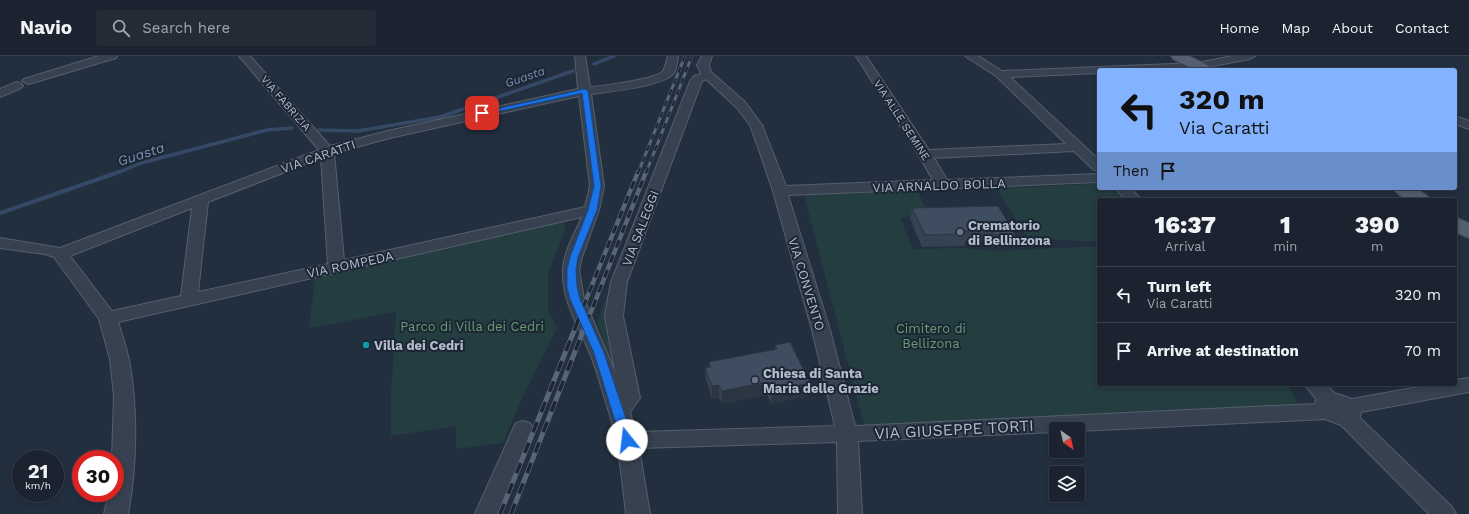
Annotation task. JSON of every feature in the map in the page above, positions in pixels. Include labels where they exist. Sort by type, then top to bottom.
[{"type":"main road","points":[[1178,56],[1202,68]]},
{"type":"main road","points":[[1405,190],[1418,198]]},
{"type":"main road","points":[[1457,224],[1469,232]]},
{"type":"street","points":[[28,81],[78,64],[112,56]]},
{"type":"street","name":"VIA FABRIZIA","points":[[244,56],[327,151]]},
{"type":"street","name":"VIA CARATTI","points":[[60,254],[201,198],[327,151],[415,128],[585,91],[646,82],[661,78],[669,72],[673,56]]},
{"type":"street","points":[[707,56],[703,69],[708,75]]},
{"type":"street","name":"VIA ALLE SEMINE","points":[[861,56],[925,154],[942,184]]},
{"type":"street","points":[[970,56],[1000,74],[1097,165]]},
{"type":"street","points":[[1202,68],[1250,56]]},
{"type":"street","points":[[581,63],[598,186],[592,210],[574,257],[571,270],[572,287],[575,299],[599,353],[619,411],[627,440],[638,514]]},
{"type":"street","points":[[1000,74],[1097,71]]},
{"type":"street","name":"VIA CONVENTO","points":[[708,75],[741,106],[756,125],[780,192],[796,253],[821,330],[847,434],[850,514]]},
{"type":"street","name":"VIA SALEGGI","points":[[619,411],[630,398],[614,316],[619,282],[696,81],[698,78],[708,75]]},
{"type":"street","points":[[0,93],[17,86]]},
{"type":"street","points":[[1457,121],[1469,125]]},
{"type":"street","points":[[925,154],[1078,147]]},
{"type":"street","points":[[327,151],[336,267]]},
{"type":"street","name":"VIA ARNALDO BOLLA","points":[[780,192],[1097,178]]},
{"type":"street","points":[[1124,190],[1133,198]]},
{"type":"street","points":[[189,299],[201,198]]},
{"type":"street","name":"VIA ROMPEDA","points":[[108,318],[592,210]]},
{"type":"street","points":[[0,243],[10,246],[50,250],[60,254],[108,318],[119,358],[124,396],[121,491],[116,514]]},
{"type":"street","name":"VIA GIUSEPPE TORTI","points":[[627,440],[847,434],[1338,409],[1469,385]]},
{"type":"street","points":[[1316,386],[1444,514]]},
{"type":"street","points":[[487,514],[523,428]]},
{"type":"green space","points":[[1094,184],[1097,185],[1097,190],[1113,191],[1122,198],[1097,198],[1097,241],[1028,239],[996,188]]},
{"type":"green space","name":"Cimitero di Bellizona","points":[[917,191],[929,215],[900,218],[913,249],[962,248],[996,251],[1097,246],[1097,386],[1287,386],[1299,405],[864,425],[804,195]]},
{"type":"green space","name":"Parco di Villa dei Cedri","points":[[551,221],[562,222],[566,229],[548,272],[548,309],[557,328],[523,396],[503,443],[456,449],[456,426],[391,436],[391,395],[396,312],[309,328],[315,278],[334,271]]},
{"type":"green space","points":[[612,281],[623,399],[597,322]]},
{"type":"building","points":[[998,206],[1015,234],[994,235],[991,229],[965,231],[967,234],[925,235],[912,208]]},
{"type":"building","points":[[790,342],[810,383],[772,391],[768,382],[722,391],[719,385],[712,386],[705,368],[711,367],[709,362],[777,349],[775,345]]},
{"type":"waterway","name":"Guasta","points":[[594,64],[614,56]]},
{"type":"waterway","name":"Guasta","points":[[319,130],[358,131],[440,117],[573,71]]},
{"type":"waterway","name":"Guasta","points":[[117,173],[141,163],[267,130],[292,128]]},
{"type":"waterway","name":"Guasta","points":[[0,213],[119,172]]},
{"type":"railway","points":[[638,173],[685,56]]},
{"type":"railway","points":[[646,173],[692,56]]},
{"type":"railway","points":[[577,322],[638,172]]},
{"type":"railway","points":[[587,322],[646,172]]},
{"type":"railway","points":[[500,514],[578,321]]},
{"type":"railway","points":[[511,514],[587,321]]},
{"type":"place","name":"Crematorio di Bellinzona","points":[[960,232]]},
{"type":"place","name":"Villa dei Cedri","points":[[366,345]]},
{"type":"place","name":"Chiesa di Santa Maria delle Grazie","points":[[755,380]]},
{"type":"route","points":[[482,113],[564,94],[585,91],[598,186],[592,210],[574,257],[571,270],[572,287],[575,299],[599,353],[619,411],[627,440]]}]
